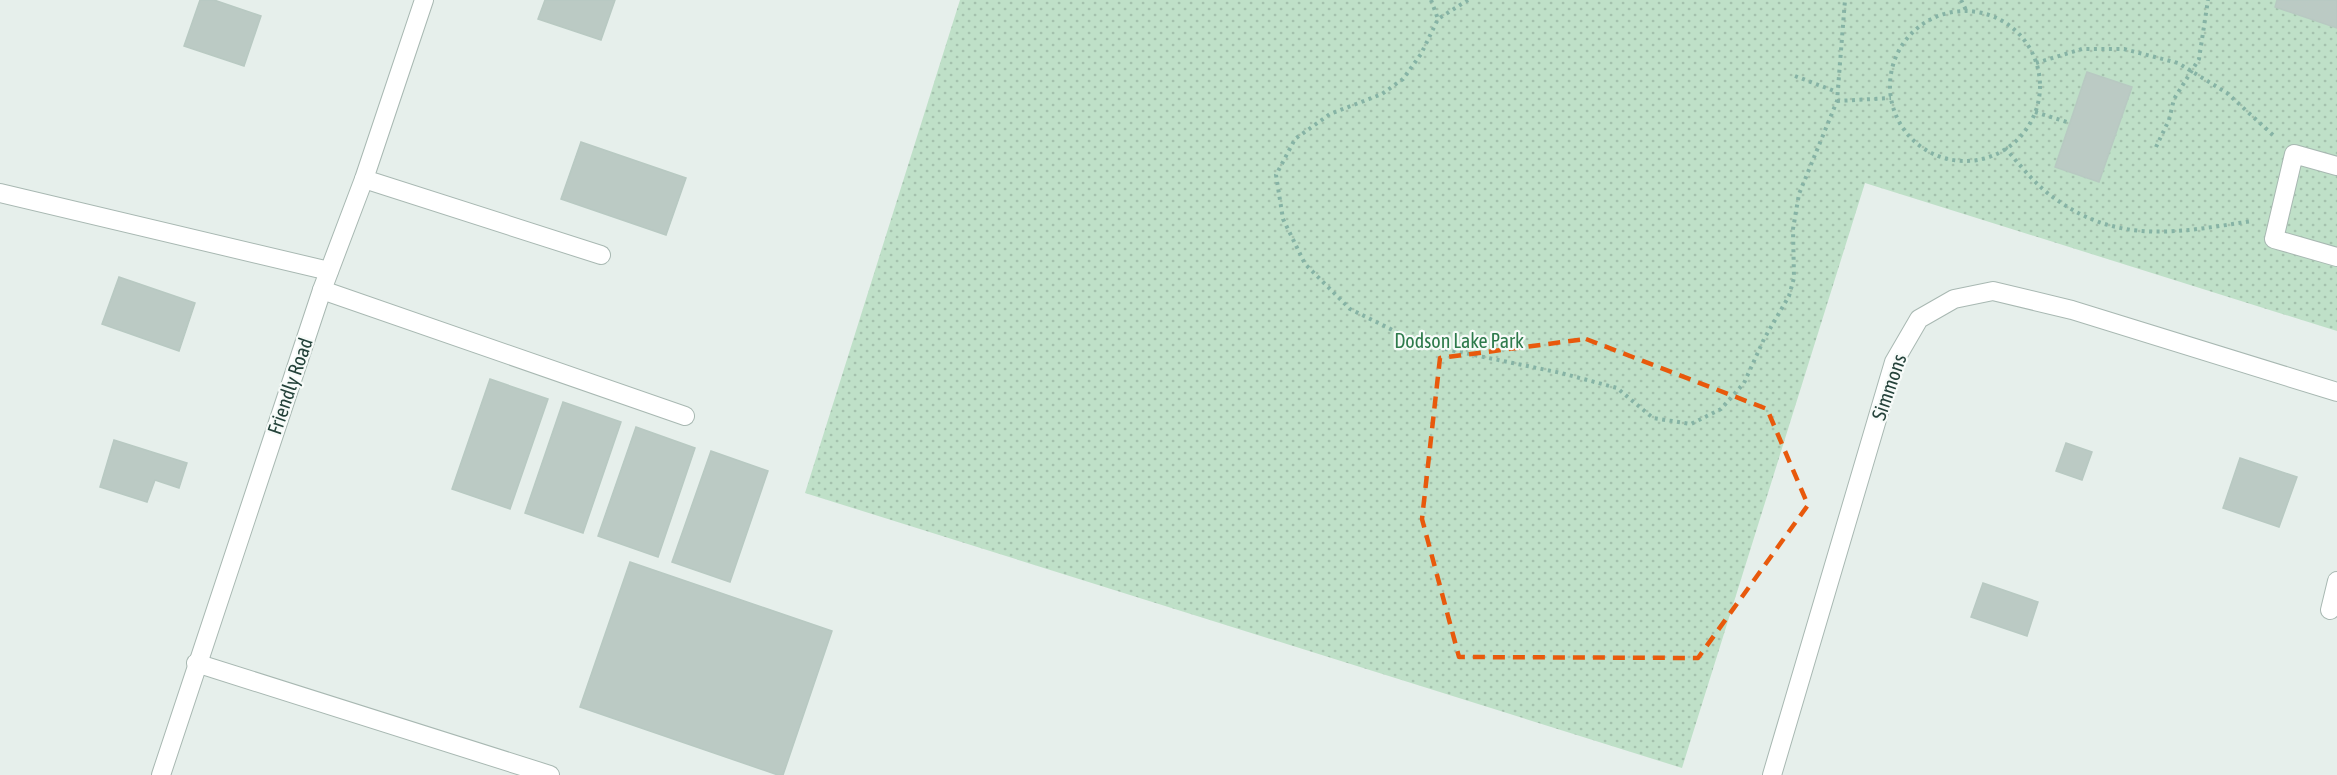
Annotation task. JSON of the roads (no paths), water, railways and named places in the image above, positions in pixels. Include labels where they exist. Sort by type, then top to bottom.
[{"type":"street","name":"Friendly Road","points":[[161,775],[196,663],[322,290],[364,179],[424,0]]},
{"type":"street","points":[[2337,166],[2294,154],[2274,239],[2337,257]]},
{"type":"street","points":[[364,179],[601,255]]},
{"type":"street","points":[[0,193],[329,272]]},
{"type":"street","points":[[322,290],[685,416]]},
{"type":"street","name":"Simmons","points":[[1772,775],[1894,362],[1919,319],[1954,299],[1993,291],[2072,310],[2337,392]]},
{"type":"street","points":[[2330,610],[2337,581]]},
{"type":"street","points":[[196,663],[550,775]]},
{"type":"park label","name":"Dodson Lake Park","points":[[1459,341]]}]
